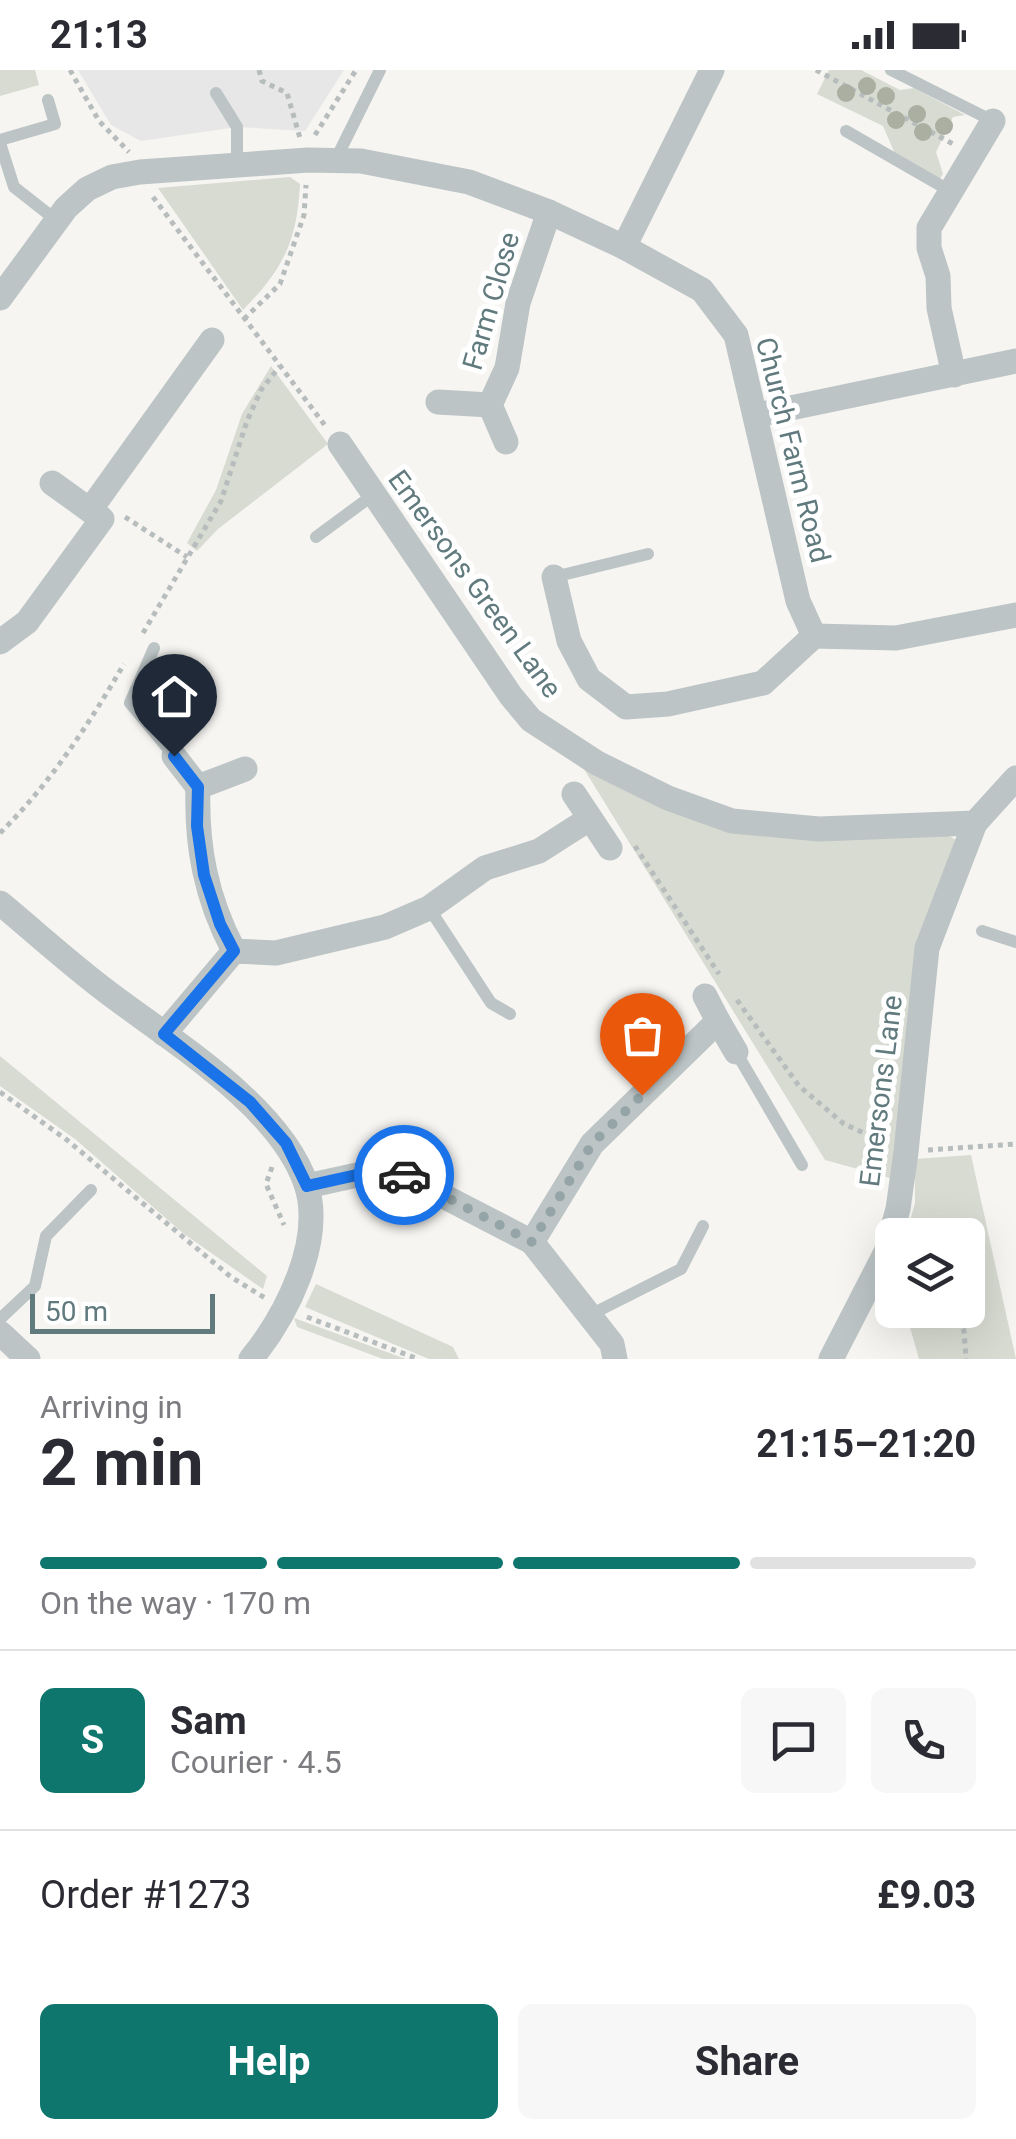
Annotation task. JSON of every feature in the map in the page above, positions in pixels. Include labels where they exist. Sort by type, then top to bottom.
[{"type":"street","points":[[624,247],[712,70]]},
{"type":"street","points":[[954,375],[939,308],[929,228],[993,122]]},
{"type":"street","name":"Church Farm Road","points":[[0,298],[66,208],[87,190],[112,177],[140,172],[361,160],[469,182],[549,212],[702,290],[736,335],[798,601],[814,636]]},
{"type":"street","name":"Farm Close","points":[[506,442],[490,405],[507,368],[518,303],[549,212]]},
{"type":"street","points":[[94,504],[212,340]]},
{"type":"street","points":[[756,415],[1016,361]]},
{"type":"street","name":"Farm Close","points":[[438,402],[490,405]]},
{"type":"street","name":"Emersons Green Lane","points":[[340,444],[511,696],[532,720],[598,764],[668,798],[732,821],[818,829],[975,823]]},
{"type":"street","points":[[0,642],[27,622],[102,518],[94,504],[52,483]]},
{"type":"street","points":[[554,577],[557,644],[589,680],[626,706],[668,704],[763,684],[814,636],[896,638],[1016,615]]},
{"type":"street","points":[[174,756],[198,787],[197,826],[204,875],[220,924],[234,951]]},
{"type":"street","points":[[198,787],[245,769]]},
{"type":"street","points":[[975,823],[1016,778]]},
{"type":"street","points":[[574,794],[589,818],[618,840]]},
{"type":"street","points":[[234,951],[276,953],[385,927],[430,908],[485,868],[539,851],[589,818]]},
{"type":"street","name":"Emersons Lane","points":[[830,1359],[886,1252],[898,1209],[927,948],[975,823]]},
{"type":"street","points":[[0,903],[250,1102],[286,1143],[307,1186],[310,1222],[301,1272],[286,1308],[250,1359]]},
{"type":"street","points":[[164,1034],[234,951]]},
{"type":"street","points":[[714,989],[718,1021],[736,1052]]},
{"type":"street","points":[[532,1242],[592,1144],[718,1021]]},
{"type":"street","points":[[307,1186],[388,1168],[532,1242],[612,1344],[615,1359]]},
{"type":"street","points":[[0,1333],[28,1359]]},
{"type":"lane","points":[[335,161],[380,70]]},
{"type":"lane","points":[[892,70],[993,122]]},
{"type":"lane","points":[[216,93],[237,127],[238,164]]},
{"type":"lane","points":[[48,100],[55,124],[0,142],[7,189],[56,220]]},
{"type":"lane","points":[[846,130],[952,192]]},
{"type":"lane","points":[[316,537],[373,495]]},
{"type":"lane","points":[[554,577],[648,554]]},
{"type":"lane","points":[[154,648],[130,703],[174,756]]},
{"type":"lane","points":[[430,908],[490,1003],[510,1014]]},
{"type":"lane","points":[[982,931],[1016,942]]},
{"type":"lane","points":[[736,1052],[802,1165]]},
{"type":"lane","points":[[0,1319],[35,1286],[46,1236],[90,1190]]},
{"type":"lane","points":[[590,1315],[681,1269],[702,1226]]},
{"type":"path","points":[[70,70],[99,121],[124,145],[151,194],[340,444]]},
{"type":"path","points":[[259,70],[262,81],[288,92],[296,130],[308,160]]},
{"type":"path","points":[[244,319],[280,284],[304,215],[308,160],[317,128],[356,70]]},
{"type":"path","points":[[816,70],[973,154]]},
{"type":"path","points":[[138,641],[221,501],[247,421],[261,390],[280,366]]},
{"type":"path","points":[[94,504],[186,557]]},
{"type":"path","points":[[0,832],[31,802],[99,708],[128,658]]},
{"type":"path","points":[[618,840],[714,989]]},
{"type":"path","points":[[735,997],[798,1086],[844,1124],[906,1152],[1016,1144]]},
{"type":"path","points":[[0,1092],[67,1140],[171,1230],[252,1292],[418,1359]]},
{"type":"path","points":[[270,1155],[273,1165],[266,1184],[285,1229]]},
{"type":"path","points":[[963,1328],[966,1359]]},
{"type":"shaded area","points":[[0,70],[35,70],[39,85],[0,96]]},
{"type":"shaded area","points":[[78,70],[344,70],[305,131],[237,127],[141,141],[111,125]]},
{"type":"shaded area","points":[[829,70],[861,70],[900,90],[914,88],[965,115],[953,117],[936,152],[943,174],[939,180],[895,154],[883,126],[817,94]]},
{"type":"shaded area","points":[[290,177],[300,184],[291,239],[278,267],[243,310],[158,188]]},
{"type":"shaded area","points":[[271,366],[328,444],[218,529],[197,551],[187,543],[216,490],[242,414]]},
{"type":"shaded area","points":[[579,761],[724,826],[942,832],[960,842],[894,1179],[825,1160]]},
{"type":"shaded area","points":[[0,1056],[267,1276],[263,1289],[184,1234],[75,1139],[0,1086]]},
{"type":"shaded area","points":[[971,1155],[985,1218],[911,1218],[915,1203],[915,1159]]},
{"type":"shaded area","points":[[985,1218],[1016,1359],[919,1359],[910,1328],[985,1328]]},
{"type":"shaded area","points":[[316,1284],[453,1347],[459,1359],[429,1359],[305,1307]]},
{"type":"shaded area","points":[[294,1318],[406,1359],[383,1359],[297,1327]]},
{"type":"way so far","points":[[404,1175],[532,1242],[592,1144],[642,1095]]},
{"type":"route","points":[[174,756],[198,787],[197,826],[204,875],[220,924],[234,951],[164,1034],[250,1102],[286,1143],[307,1186],[388,1168],[404,1175]]}]
